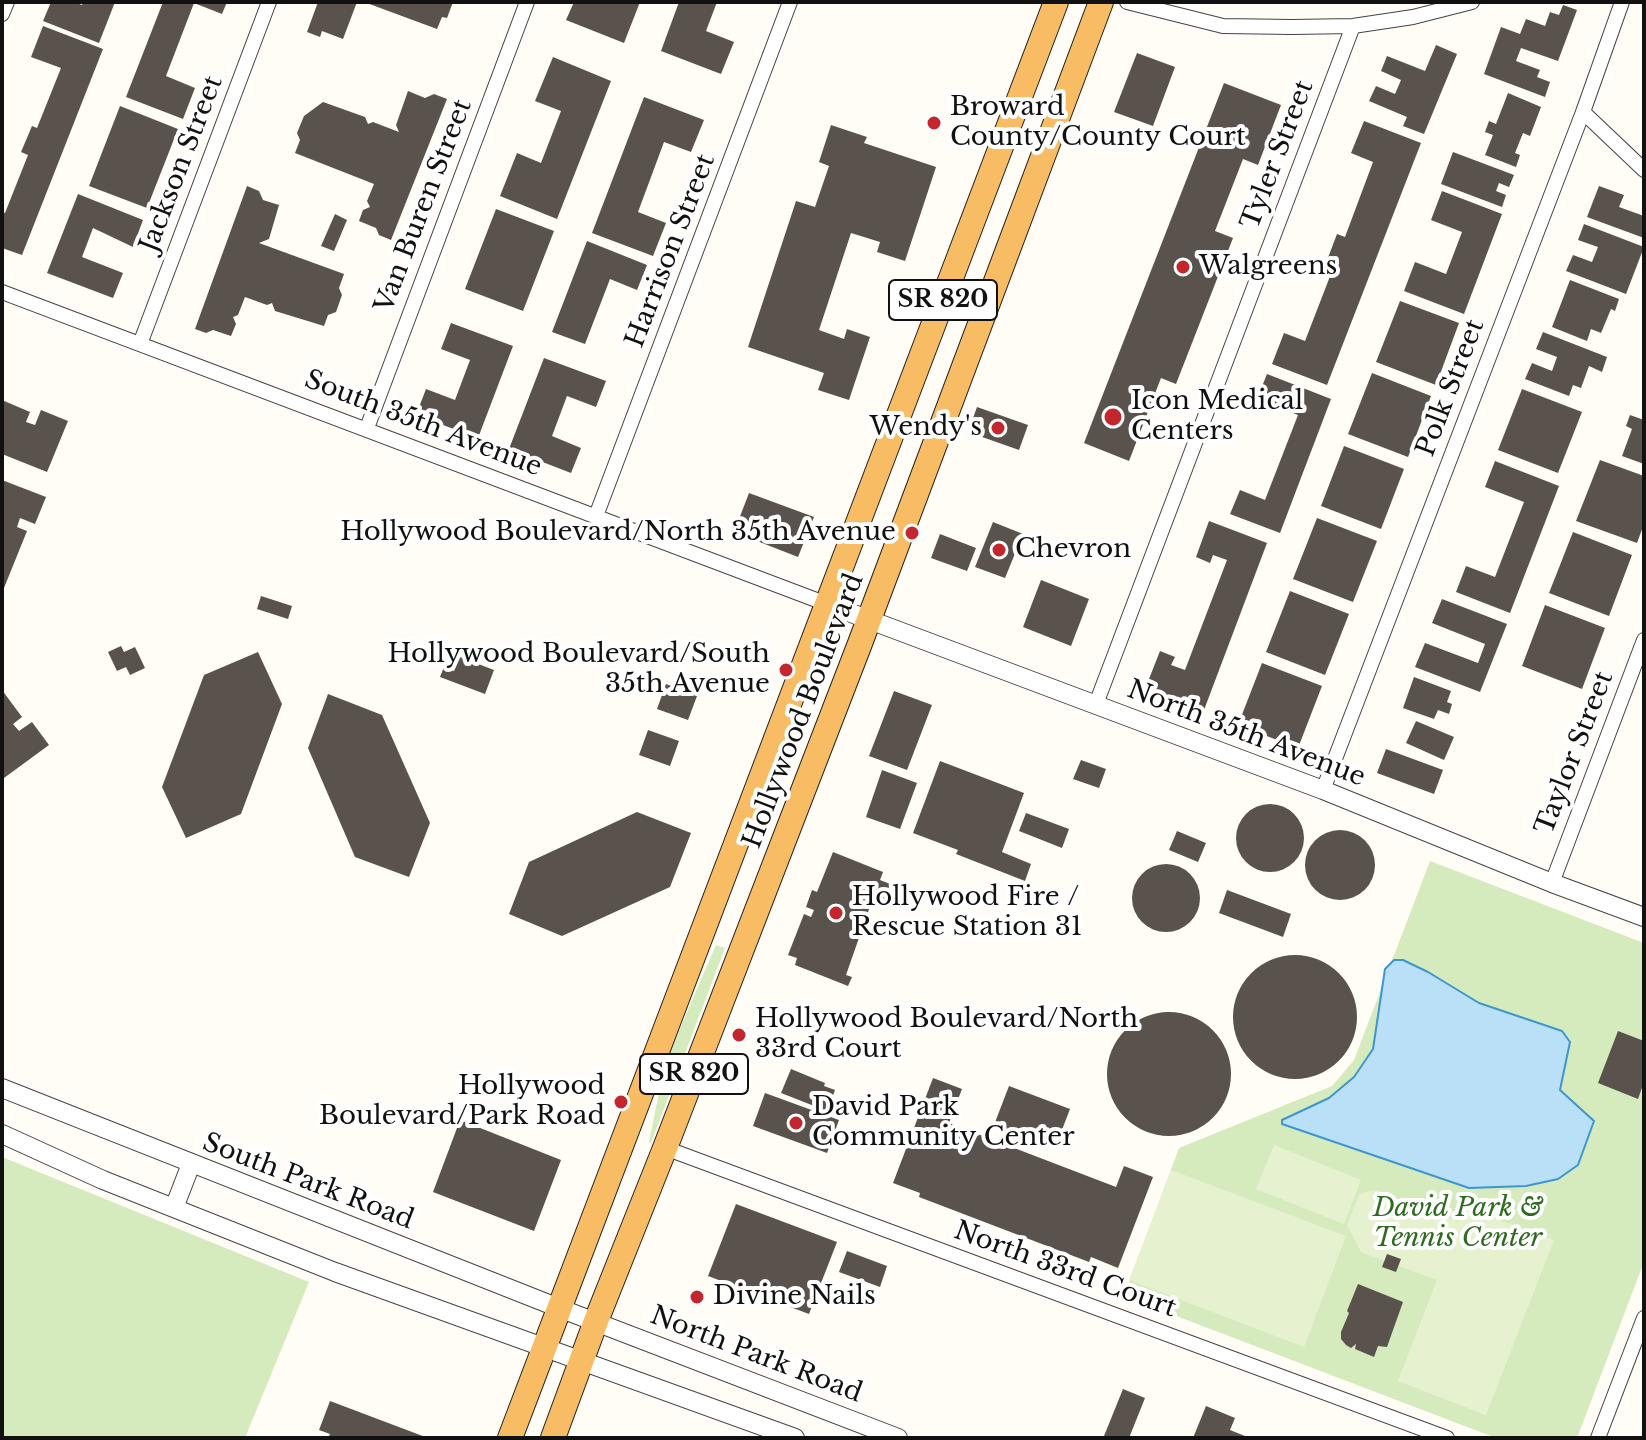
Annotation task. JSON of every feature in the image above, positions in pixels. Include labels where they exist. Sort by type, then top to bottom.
[{"type":"highway","name":"Hollywood Boulevard","points":[[510,1438],[1056,2]]},
{"type":"highway","name":"Hollywood Boulevard","points":[[553,1438],[869,620],[1101,2]]},
{"type":"street","points":[[2,14],[7,2]]},
{"type":"street","name":"Jackson Street","points":[[140,344],[269,2]]},
{"type":"street","name":"Van Buren Street","points":[[367,428],[527,2]]},
{"type":"street","name":"Harrison Street","points":[[596,516],[790,2]]},
{"type":"street","points":[[1127,2],[1223,26],[1353,26],[1413,17],[1472,2]]},
{"type":"street","name":"Polk Street","points":[[1323,790],[1583,112],[1622,2]]},
{"type":"street","name":"Tyler Street","points":[[1096,704],[1353,26]]},
{"type":"street","points":[[1583,112],[1644,170]]},
{"type":"street","name":"South 35th Avenue","points":[[2,292],[827,604]]},
{"type":"street","name":"North 35th Avenue","points":[[827,604],[1323,790],[1644,917]]},
{"type":"street","name":"Taylor Street","points":[[1552,883],[1644,640]]},
{"type":"street","name":"South Park Road","points":[[2,1088],[596,1321]]},
{"type":"street","points":[[2,1134],[174,1208],[335,1272],[795,1438]]},
{"type":"street","name":"North 33rd Court","points":[[665,1148],[1447,1438]]},
{"type":"street","points":[[174,1208],[191,1164]]},
{"type":"street","points":[[1598,1438],[1644,1318]]},
{"type":"street","name":"North Park Road","points":[[596,1321],[898,1438]]},
{"type":"green space","name":"David Park & Tennis Center","points":[[1430,861],[1644,943],[1644,1262],[1577,1438],[1496,1438],[1124,1296],[1179,1148],[1332,1086],[1354,1060]]},
{"type":"green space","points":[[716,945],[725,948],[651,1143],[665,1063]]},
{"type":"green space","points":[[1274,1145],[1361,1180],[1344,1224],[1256,1189]]},
{"type":"green space","points":[[2,1157],[309,1282],[245,1438],[2,1438]]},
{"type":"green space","points":[[1171,1170],[1346,1236],[1304,1347],[1129,1280]]},
{"type":"green space","points":[[1375,1190],[1458,1222],[1464,1207],[1554,1240],[1486,1415],[1398,1381],[1437,1280],[1361,1252],[1347,1225],[1360,1193]]},
{"type":"water","points":[[1394,960],[1403,960],[1428,972],[1479,1003],[1562,1031],[1570,1042],[1560,1090],[1594,1121],[1578,1165],[1558,1179],[1526,1186],[1469,1188],[1282,1124],[1282,1120],[1329,1098],[1354,1077],[1373,1049],[1385,969]]},
{"type":"building","points":[[51,2],[82,5],[83,2],[115,2],[99,43],[43,21]]},
{"type":"building","points":[[163,2],[227,2],[222,14],[194,3],[166,76],[195,88],[183,119],[126,97]]},
{"type":"building","points":[[318,2],[357,2],[343,39],[322,31],[320,37],[307,32]]},
{"type":"building","points":[[364,2],[453,2],[447,18],[442,17],[437,29]]},
{"type":"building","points":[[574,2],[640,2],[624,43],[566,20]]},
{"type":"building","points":[[679,2],[717,2],[706,31],[734,42],[721,74],[661,51]]},
{"type":"building","points":[[1563,5],[1577,10],[1558,61],[1521,48],[1516,61],[1540,70],[1537,77],[1550,82],[1545,97],[1484,74],[1501,27],[1520,34],[1526,19],[1545,26],[1550,12],[1559,15]]},
{"type":"building","points":[[43,26],[103,49],[22,255],[2,248],[2,212],[5,213],[28,155],[21,152],[32,126],[37,128],[61,68],[31,57]]},
{"type":"building","points":[[1436,45],[1457,54],[1424,134],[1403,126],[1407,117],[1369,101],[1376,86],[1395,94],[1401,80],[1381,71],[1387,56],[1425,71]]},
{"type":"building","points":[[1137,53],[1175,67],[1153,126],[1114,112]]},
{"type":"building","points":[[553,57],[611,81],[557,219],[500,196],[517,153],[541,163],[561,111],[535,101]]},
{"type":"building","points":[[1224,83],[1281,105],[1258,165],[1243,159],[1215,231],[1233,238],[1176,384],[1161,378],[1129,461],[1084,443]]},
{"type":"building","points":[[408,91],[425,98],[434,94],[447,99],[391,240],[379,235],[376,228],[359,221],[363,210],[370,207],[367,201],[374,184],[295,153],[300,140],[297,133],[304,116],[323,102],[365,117],[368,124],[373,122],[399,132],[396,125]]},
{"type":"building","points":[[1508,93],[1541,107],[1530,136],[1523,133],[1515,153],[1520,155],[1516,167],[1485,155],[1493,135],[1485,132],[1489,121],[1496,124]]},
{"type":"building","points":[[644,97],[704,120],[691,152],[664,142],[638,212],[666,223],[653,256],[592,233]]},
{"type":"building","points":[[120,106],[178,129],[147,208],[89,186]]},
{"type":"building","points":[[1364,121],[1421,143],[1327,385],[1272,364],[1284,333],[1305,341],[1334,266],[1326,263],[1337,234],[1345,237],[1373,162],[1351,153]]},
{"type":"building","points":[[831,125],[867,137],[864,143],[936,167],[905,261],[877,252],[880,242],[851,233],[819,330],[844,339],[847,329],[870,337],[849,400],[818,390],[824,373],[748,347],[796,201],[815,207],[829,166],[819,162]]},
{"type":"building","points":[[1453,152],[1514,175],[1509,187],[1499,183],[1496,191],[1506,195],[1502,207],[1441,184]]},
{"type":"building","points":[[247,186],[259,191],[263,200],[279,205],[269,239],[259,243],[344,274],[336,312],[328,315],[324,326],[275,311],[272,303],[267,305],[245,297],[238,315],[233,317],[236,324],[231,336],[213,330],[206,333],[195,329]]},
{"type":"building","points":[[1599,186],[1624,195],[1619,207],[1644,216],[1644,238],[1587,217]]},
{"type":"building","points":[[1442,191],[1502,214],[1464,314],[1404,291],[1415,262],[1446,274],[1462,232],[1431,220]]},
{"type":"building","points":[[78,194],[143,220],[133,247],[93,228],[82,257],[123,273],[113,298],[47,273]]},
{"type":"building","points":[[496,209],[554,231],[523,311],[465,289]]},
{"type":"building","points":[[335,214],[347,220],[334,251],[321,246]]},
{"type":"building","points":[[1584,224],[1644,247],[1626,294],[1566,271],[1573,255],[1592,262],[1598,247],[1578,240]]},
{"type":"building","points":[[587,241],[647,265],[637,290],[610,279],[585,344],[552,332]]},
{"type":"building","points":[[1570,280],[1619,299],[1601,333],[1591,329],[1587,341],[1552,327]]},
{"type":"building","points":[[1400,301],[1459,323],[1436,385],[1376,362]]},
{"type":"building","points":[[451,323],[513,346],[478,438],[416,415],[426,389],[455,400],[470,360],[441,349]]},
{"type":"building","points":[[1543,332],[1607,357],[1602,372],[1589,366],[1581,388],[1573,385],[1569,396],[1525,379],[1532,363],[1552,371],[1557,357],[1536,349]]},
{"type":"building","points":[[544,358],[606,381],[596,407],[567,396],[552,436],[581,448],[571,473],[509,449]]},
{"type":"building","points":[[1372,373],[1431,396],[1408,457],[1348,434]]},
{"type":"building","points":[[1267,374],[1331,399],[1280,533],[1230,514],[1240,490],[1265,500],[1298,415],[1257,399]]},
{"type":"building","points":[[1522,389],[1582,412],[1558,473],[1498,450]]},
{"type":"building","points":[[2,400],[30,412],[26,422],[35,425],[41,410],[68,421],[47,472],[2,454]]},
{"type":"building","name":"Wendy's","points":[[977,407],[1028,425],[1019,450],[968,432]]},
{"type":"building","points":[[1630,415],[1644,420],[1644,464],[1622,456],[1632,429],[1626,426]]},
{"type":"building","points":[[1344,446],[1404,469],[1381,529],[1321,506]]},
{"type":"building","points":[[1600,460],[1644,476],[1644,524],[1637,543],[1576,521]]},
{"type":"building","points":[[1495,461],[1559,486],[1510,613],[1456,592],[1466,566],[1495,577],[1524,502],[1485,487]]},
{"type":"building","points":[[2,480],[46,497],[35,524],[20,518],[17,527],[27,531],[4,588],[2,587]]},
{"type":"building","points":[[749,493],[814,517],[798,557],[734,532]]},
{"type":"building","points":[[1317,518],[1377,541],[1353,602],[1293,579]]},
{"type":"building","points":[[1209,521],[1267,543],[1204,710],[1151,690],[1154,681],[1149,679],[1160,651],[1175,657],[1171,665],[1185,670],[1227,560],[1213,555],[1210,563],[1196,557]]},
{"type":"building","name":"Chevron","points":[[993,522],[1023,534],[1005,578],[975,567]]},
{"type":"building","points":[[1573,532],[1632,555],[1609,616],[1549,593]]},
{"type":"building","points":[[940,534],[976,548],[967,571],[931,558]]},
{"type":"building","points":[[1041,580],[1089,599],[1071,646],[1023,627]]},
{"type":"building","points":[[1290,591],[1349,614],[1325,675],[1266,652]]},
{"type":"building","points":[[261,596],[292,606],[288,619],[257,609]]},
{"type":"building","points":[[1442,599],[1507,624],[1480,692],[1415,667],[1425,643],[1478,663],[1485,644],[1432,623]]},
{"type":"building","points":[[1545,605],[1605,628],[1582,689],[1522,666]]},
{"type":"building","points":[[121,646],[124,652],[135,647],[145,668],[130,675],[126,667],[117,671],[108,652]]},
{"type":"building","points":[[258,652],[282,704],[241,814],[186,838],[162,787],[204,675]]},
{"type":"building","points":[[460,657],[494,670],[485,694],[440,677],[444,667],[454,671]]},
{"type":"building","points":[[1262,663],[1322,686],[1298,748],[1238,725]]},
{"type":"building","points":[[1414,677],[1451,691],[1447,702],[1452,704],[1449,714],[1438,710],[1434,719],[1403,708]]},
{"type":"building","points":[[666,684],[697,696],[688,720],[657,709]]},
{"type":"building","points":[[2,690],[22,717],[13,724],[19,731],[32,722],[49,745],[4,778],[2,775]]},
{"type":"building","points":[[894,691],[932,705],[907,770],[869,756]]},
{"type":"building","points":[[328,694],[382,715],[430,823],[409,877],[355,857],[308,748]]},
{"type":"building","points":[[1416,721],[1454,737],[1444,760],[1406,743]]},
{"type":"building","points":[[648,730],[679,741],[670,766],[639,755]]},
{"type":"building","points":[[1386,749],[1443,770],[1434,794],[1377,773]]},
{"type":"building","points":[[1081,760],[1106,769],[1099,788],[1073,779]]},
{"type":"building","points":[[940,761],[1024,793],[1002,852],[1031,864],[1025,881],[913,833]]},
{"type":"building","points":[[882,770],[917,783],[900,829],[866,817]]},
{"type":"building","points":[[1270,804],[1294,814],[1304,838],[1294,862],[1270,872],[1246,862],[1236,838],[1246,814]]},
{"type":"building","points":[[637,812],[691,833],[670,887],[562,936],[509,914],[529,862]]},
{"type":"building","points":[[1026,813],[1069,829],[1062,848],[1019,831]]},
{"type":"building","points":[[1333,830],[1347,830],[1369,845],[1375,865],[1373,878],[1365,890],[1347,900],[1333,900],[1311,885],[1305,872],[1305,858],[1320,836]]},
{"type":"building","points":[[1177,831],[1206,843],[1198,862],[1169,850]]},
{"type":"building","points":[[833,852],[883,872],[880,880],[890,884],[885,899],[874,895],[846,975],[852,977],[848,986],[795,965],[797,958],[788,955],[804,914],[811,917],[814,910],[806,907],[812,890],[817,892]]},
{"type":"building","points":[[1173,864],[1194,879],[1200,898],[1198,911],[1190,922],[1173,932],[1159,932],[1142,922],[1134,911],[1132,891],[1142,874],[1153,866]]},
{"type":"building","points":[[1227,890],[1291,914],[1283,937],[1219,913]]},
{"type":"building","points":[[1295,955],[1319,959],[1339,973],[1353,993],[1357,1017],[1353,1041],[1339,1061],[1319,1075],[1295,1079],[1271,1075],[1251,1061],[1237,1041],[1233,1017],[1237,993],[1251,973],[1271,959]]},
{"type":"building","points":[[1169,1012],[1193,1016],[1213,1030],[1227,1050],[1231,1074],[1227,1098],[1213,1118],[1193,1132],[1169,1136],[1145,1132],[1125,1118],[1111,1098],[1107,1074],[1111,1050],[1125,1030],[1145,1016]]},
{"type":"building","points":[[1618,1031],[1644,1041],[1644,1082],[1638,1099],[1598,1083]]},
{"type":"building","points":[[791,1069],[835,1090],[827,1111],[781,1093]]},
{"type":"building","points":[[933,1078],[962,1089],[949,1123],[1116,1187],[1124,1166],[1153,1177],[1118,1268],[1091,1257],[1089,1262],[919,1197],[920,1193],[893,1183]]},
{"type":"building","points":[[1009,1086],[1070,1109],[1055,1148],[994,1125]]},
{"type":"building","name":"David Park Community Center","points":[[765,1093],[839,1120],[827,1153],[753,1126]]},
{"type":"building","points":[[460,1120],[561,1160],[534,1231],[433,1192]]},
{"type":"building","points":[[736,1204],[837,1242],[809,1314],[708,1276]]},
{"type":"building","points":[[847,1251],[887,1266],[880,1287],[839,1272]]},
{"type":"building","points":[[1387,1254],[1401,1259],[1396,1272],[1382,1267]]},
{"type":"building","points":[[1358,1284],[1403,1302],[1387,1347],[1378,1346],[1374,1357],[1355,1349],[1356,1344],[1351,1348],[1341,1339],[1347,1311]]},
{"type":"building","points":[[1123,1389],[1145,1398],[1129,1438],[1108,1438],[1104,1436]]},
{"type":"building","points":[[330,1401],[428,1438],[328,1438],[330,1434],[319,1430]]},
{"type":"building","points":[[1206,1406],[1235,1418],[1230,1430],[1250,1438],[1193,1438]]},
{"type":"place","name":"Broward County/County Court","points":[[934,123]]},
{"type":"place","name":"Walgreens","points":[[1183,267]]},
{"type":"place","name":"Icon Medical Centers","points":[[1113,417]]},
{"type":"place","name":"Wendy's","points":[[998,428]]},
{"type":"place","name":"Hollywood Boulevard/North 35th Avenue","points":[[912,533]]},
{"type":"place","name":"Chevron","points":[[999,550]]},
{"type":"place","name":"Hollywood Boulevard/South 35th Avenue","points":[[786,670]]},
{"type":"place","name":"Hollywood Fire / Rescue Station 31","points":[[836,913]]},
{"type":"place","name":"Hollywood Boulevard/North 33rd Court","points":[[739,1035]]},
{"type":"place","name":"Hollywood Boulevard/Park Road","points":[[621,1102]]},
{"type":"place","name":"David Park Community Center","points":[[796,1123]]},
{"type":"place","name":"Divine Nails","points":[[697,1297]]}]
